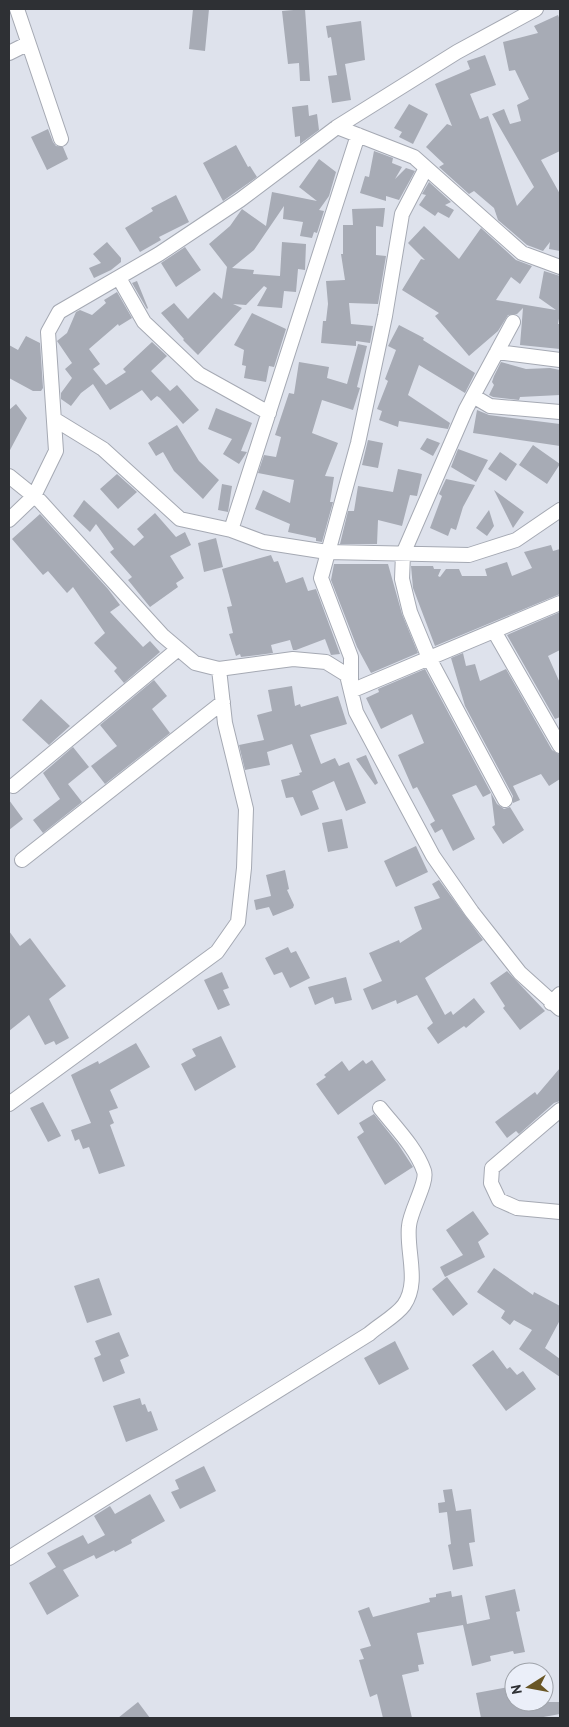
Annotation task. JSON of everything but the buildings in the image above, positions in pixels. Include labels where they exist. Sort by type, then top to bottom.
[{"type":"street","points":[[17,9],[27,44],[61,139]]},
{"type":"street","points":[[9,520],[34,496],[56,450],[48,332],[59,312],[119,278],[240,200],[336,127],[457,52],[536,9]]},
{"type":"street","points":[[9,53],[27,44]]},
{"type":"street","points":[[336,127],[414,157],[522,253],[560,267]]},
{"type":"street","points":[[231,530],[358,135]]},
{"type":"street","points":[[351,691],[351,657],[321,578],[358,443],[385,316],[402,214],[426,168]]},
{"type":"street","points":[[119,278],[144,322],[199,374],[269,412]]},
{"type":"street","points":[[505,800],[429,658],[410,612],[404,587],[403,554],[473,396],[513,322]]},
{"type":"street","points":[[497,352],[560,360]]},
{"type":"street","points":[[473,396],[490,406],[560,412]]},
{"type":"street","points":[[54,419],[103,449],[180,519],[231,530],[264,542],[327,552],[469,555],[516,540],[560,510]]},
{"type":"street","points":[[9,476],[34,496],[162,635],[195,663],[219,670],[293,659],[326,662],[347,675],[356,712],[433,856],[472,912],[520,973],[557,1002]]},
{"type":"street","points":[[351,691],[560,603]]},
{"type":"street","points":[[494,631],[560,746]]},
{"type":"street","points":[[13,786],[178,649]]},
{"type":"street","points":[[9,1104],[218,952],[238,922],[244,868],[246,809],[225,723],[219,670]]},
{"type":"street","points":[[22,860],[223,702]]},
{"type":"street","points":[[9,1558],[369,1334],[404,1305],[411,1289],[408,1228],[411,1210],[423,1184],[425,1173],[414,1150],[380,1108]]},
{"type":"street","points":[[560,1110],[492,1168],[491,1183],[499,1200],[517,1208],[560,1212]]}]
